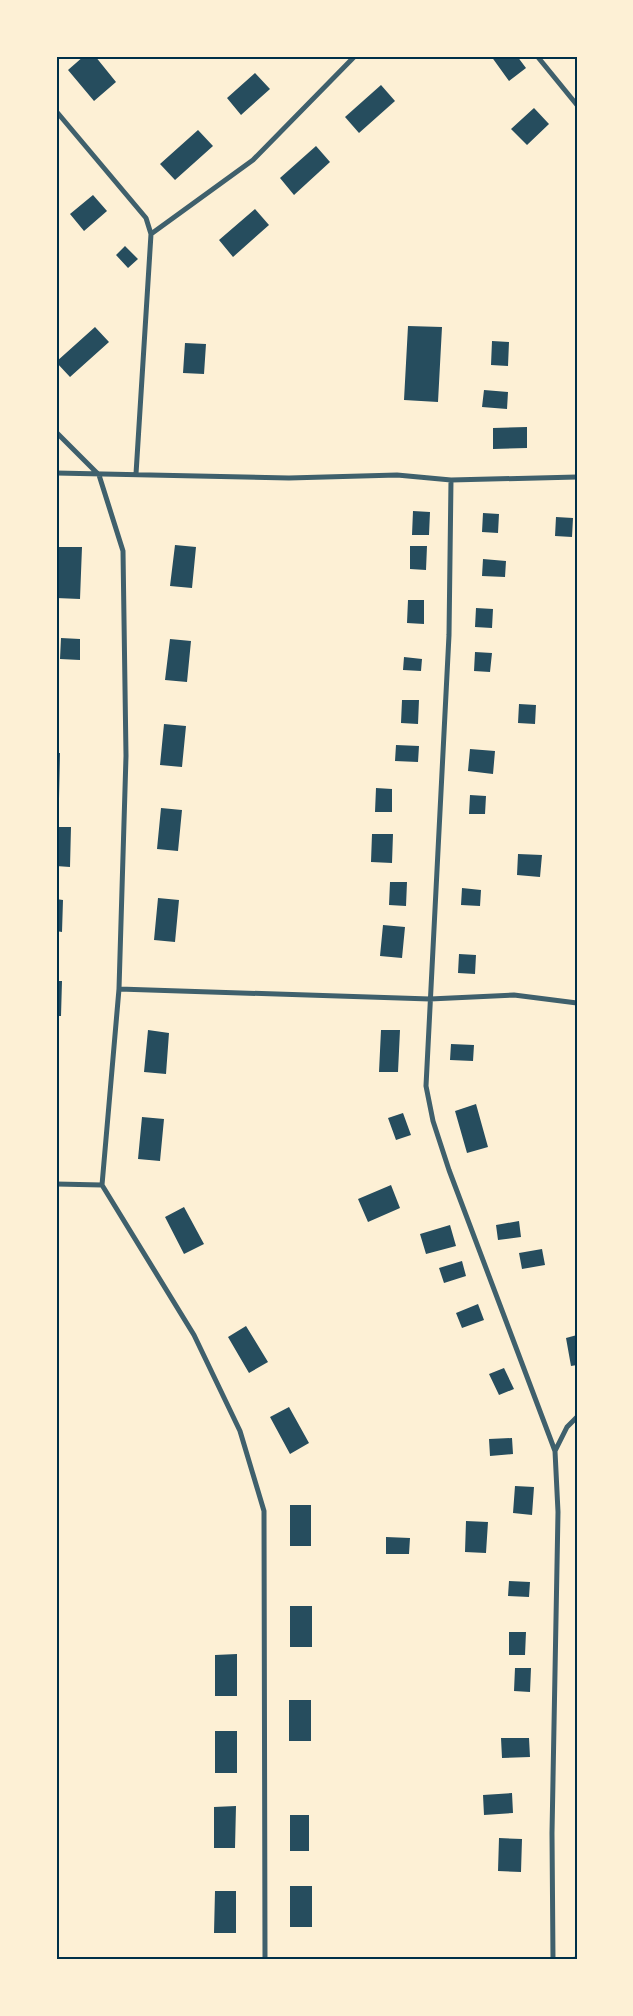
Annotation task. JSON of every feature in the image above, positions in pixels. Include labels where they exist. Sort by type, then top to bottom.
[{"type":"street","points":[[151,234],[253,160],[355,56]]},
{"type":"street","points":[[537,56],[577,105]]},
{"type":"street","points":[[56,110],[146,218],[151,234],[136,474]]},
{"type":"street","points":[[56,432],[98,475],[123,551],[126,756],[119,989],[102,1185],[194,1335],[240,1431],[264,1511],[265,1960]]},
{"type":"street","points":[[56,474],[289,478],[397,475],[451,480],[577,477]]},
{"type":"street","points":[[451,480],[449,635],[426,1086],[433,1120],[449,1170],[555,1451],[558,1512],[552,1833],[553,1960]]},
{"type":"street","points":[[119,989],[430,999],[514,995],[577,1004]]},
{"type":"street","points":[[56,1184],[102,1185]]},
{"type":"street","points":[[555,1451],[567,1427],[577,1417]]},
{"type":"street","points":[[570,1960],[577,1958]]},
{"type":"building","points":[[84,56],[95,56],[116,82],[94,101],[68,70]]},
{"type":"building","points":[[491,56],[517,56],[526,68],[509,81]]},
{"type":"building","points":[[255,73],[270,89],[241,115],[227,98]]},
{"type":"building","points":[[381,85],[395,101],[359,133],[345,117]]},
{"type":"building","points":[[534,108],[549,124],[527,145],[511,129]]},
{"type":"building","points":[[198,130],[213,146],[175,180],[160,164]]},
{"type":"building","points":[[316,146],[330,162],[294,195],[280,178]]},
{"type":"building","points":[[93,195],[107,211],[84,231],[70,214]]},
{"type":"building","points":[[255,209],[269,225],[233,257],[219,240]]},
{"type":"building","points":[[125,246],[138,259],[128,268],[116,255]]},
{"type":"building","points":[[408,326],[442,327],[438,402],[404,400]]},
{"type":"building","points":[[95,327],[109,342],[70,377],[56,362]]},
{"type":"building","points":[[492,341],[509,342],[508,366],[491,365]]},
{"type":"building","points":[[185,343],[206,344],[204,374],[183,373]]},
{"type":"building","points":[[484,390],[508,392],[507,409],[482,407]]},
{"type":"building","points":[[527,427],[527,448],[493,449],[493,428]]},
{"type":"building","points":[[413,511],[430,512],[429,535],[412,535]]},
{"type":"building","points":[[483,513],[499,514],[498,533],[482,532]]},
{"type":"building","points":[[556,517],[573,518],[572,537],[555,536]]},
{"type":"building","points":[[175,545],[196,547],[192,588],[170,586]]},
{"type":"building","points":[[410,546],[427,546],[426,570],[410,569]]},
{"type":"building","points":[[56,547],[82,547],[80,599],[56,598]]},
{"type":"building","points":[[483,559],[506,561],[505,577],[482,576]]},
{"type":"building","points":[[408,600],[424,600],[424,624],[407,623]]},
{"type":"building","points":[[476,608],[493,609],[492,628],[475,627]]},
{"type":"building","points":[[61,638],[80,639],[80,660],[60,659]]},
{"type":"building","points":[[170,639],[191,641],[187,682],[165,680]]},
{"type":"building","points":[[475,652],[492,653],[490,672],[474,671]]},
{"type":"building","points":[[404,657],[422,659],[421,671],[403,670]]},
{"type":"building","points":[[402,700],[419,700],[418,724],[401,723]]},
{"type":"building","points":[[519,704],[536,705],[535,724],[518,723]]},
{"type":"building","points":[[164,724],[186,726],[182,767],[160,765]]},
{"type":"building","points":[[396,745],[419,746],[418,762],[395,761]]},
{"type":"building","points":[[470,749],[495,751],[493,774],[468,771]]},
{"type":"building","points":[[56,753],[60,753],[59,799],[56,799]]},
{"type":"building","points":[[376,788],[392,789],[392,812],[375,812]]},
{"type":"building","points":[[470,795],[486,796],[485,814],[469,814]]},
{"type":"building","points":[[161,808],[182,810],[178,851],[157,849]]},
{"type":"building","points":[[56,827],[71,827],[70,867],[56,866]]},
{"type":"building","points":[[372,834],[393,834],[392,863],[371,862]]},
{"type":"building","points":[[518,854],[542,855],[540,877],[517,875]]},
{"type":"building","points":[[390,882],[407,882],[406,906],[389,905]]},
{"type":"building","points":[[462,888],[481,890],[480,906],[461,905]]},
{"type":"building","points":[[158,898],[179,900],[175,942],[154,940]]},
{"type":"building","points":[[56,899],[63,900],[62,932],[56,931]]},
{"type":"building","points":[[383,925],[405,927],[402,958],[380,956]]},
{"type":"building","points":[[459,954],[476,955],[475,974],[458,973]]},
{"type":"building","points":[[56,981],[62,981],[61,1016],[56,1016]]},
{"type":"building","points":[[148,1030],[169,1033],[166,1074],[144,1072]]},
{"type":"building","points":[[381,1030],[400,1030],[398,1072],[379,1072]]},
{"type":"building","points":[[56,1043],[59,1043],[58,1081],[56,1081]]},
{"type":"building","points":[[451,1044],[474,1045],[473,1061],[450,1060]]},
{"type":"building","points":[[476,1104],[488,1147],[467,1153],[455,1111]]},
{"type":"building","points":[[403,1113],[411,1135],[396,1140],[388,1118]]},
{"type":"building","points":[[142,1117],[164,1119],[160,1161],[138,1159]]},
{"type":"building","points":[[391,1185],[400,1208],[368,1222],[358,1199]]},
{"type":"building","points":[[184,1207],[204,1244],[184,1254],[165,1217]]},
{"type":"building","points":[[519,1221],[521,1237],[498,1240],[496,1225]]},
{"type":"building","points":[[450,1225],[456,1246],[426,1254],[420,1234]]},
{"type":"building","points":[[542,1249],[545,1265],[522,1269],[519,1253]]},
{"type":"building","points":[[462,1261],[466,1276],[444,1283],[439,1268]]},
{"type":"building","points":[[478,1304],[484,1320],[462,1328],[456,1313]]},
{"type":"building","points":[[246,1326],[268,1362],[249,1373],[228,1337]]},
{"type":"building","points":[[577,1335],[577,1365],[571,1366],[566,1338]]},
{"type":"building","points":[[504,1368],[514,1389],[499,1395],[489,1374]]},
{"type":"building","points":[[289,1407],[309,1443],[290,1454],[270,1417]]},
{"type":"building","points":[[512,1438],[513,1454],[490,1456],[489,1439]]},
{"type":"building","points":[[515,1486],[534,1487],[532,1515],[513,1513]]},
{"type":"building","points":[[290,1505],[311,1505],[311,1546],[290,1546]]},
{"type":"building","points":[[466,1521],[488,1522],[486,1553],[465,1552]]},
{"type":"building","points":[[386,1537],[410,1538],[409,1554],[386,1554]]},
{"type":"building","points":[[509,1581],[530,1582],[529,1597],[508,1596]]},
{"type":"building","points":[[290,1606],[312,1606],[312,1647],[290,1647]]},
{"type":"building","points":[[509,1632],[526,1632],[525,1655],[509,1655]]},
{"type":"building","points":[[237,1654],[237,1696],[215,1696],[215,1655]]},
{"type":"building","points":[[515,1668],[531,1668],[530,1692],[514,1691]]},
{"type":"building","points":[[289,1700],[311,1700],[311,1741],[289,1741]]},
{"type":"building","points":[[215,1731],[237,1731],[237,1773],[215,1773]]},
{"type":"building","points":[[501,1738],[529,1738],[530,1757],[502,1758]]},
{"type":"building","points":[[512,1793],[513,1813],[484,1815],[483,1795]]},
{"type":"building","points":[[236,1806],[235,1848],[214,1848],[214,1807]]},
{"type":"building","points":[[290,1815],[309,1815],[309,1851],[290,1851]]},
{"type":"building","points":[[499,1838],[522,1839],[521,1872],[498,1871]]},
{"type":"building","points":[[290,1886],[312,1886],[312,1927],[290,1927]]},
{"type":"building","points":[[215,1891],[236,1891],[236,1933],[214,1933]]}]
